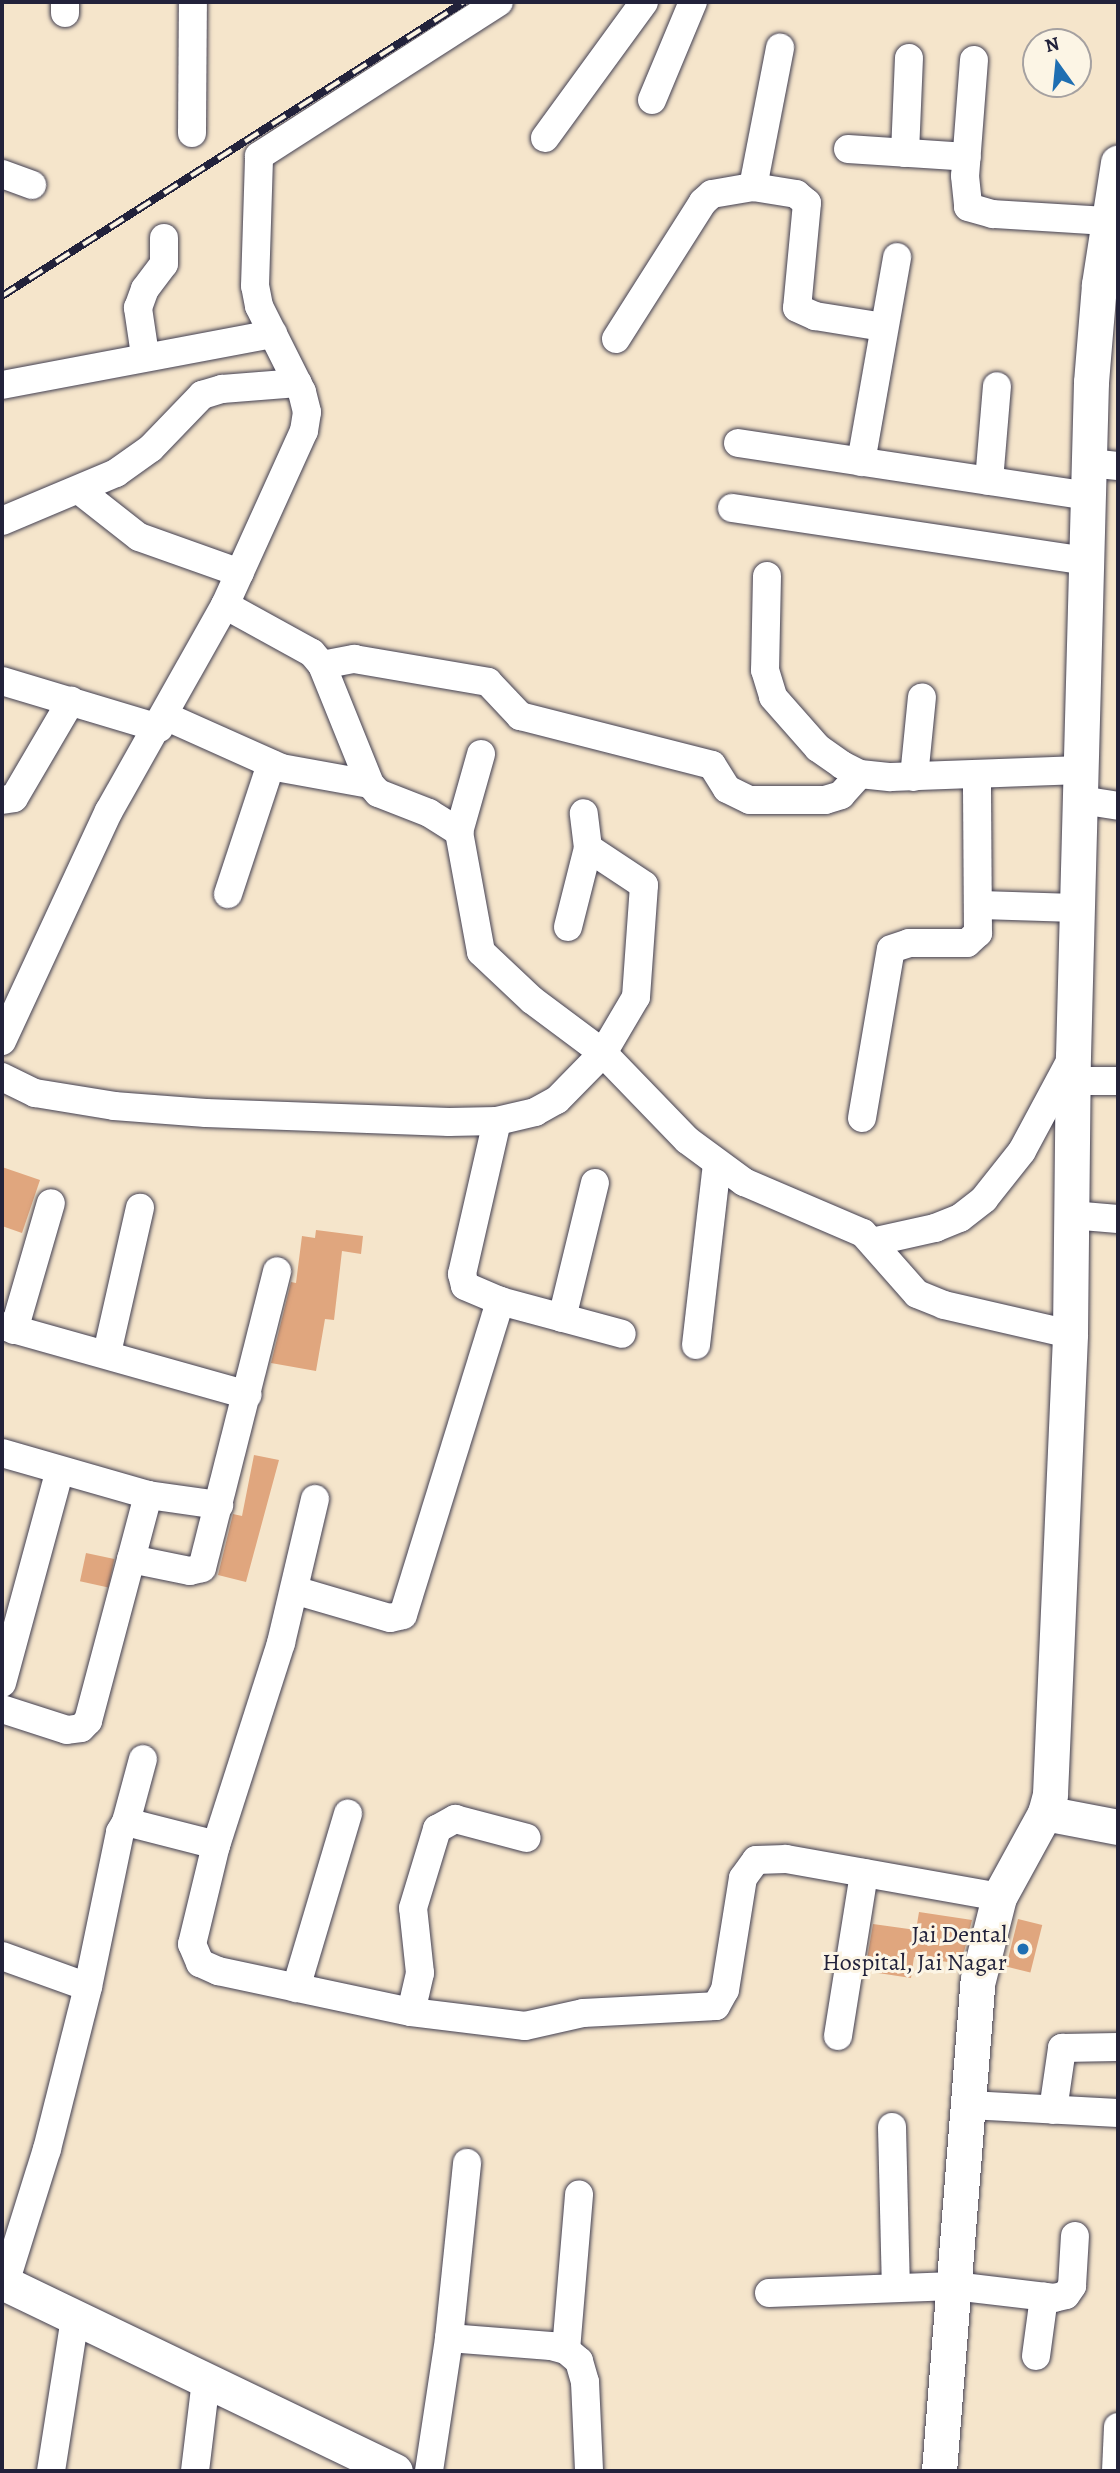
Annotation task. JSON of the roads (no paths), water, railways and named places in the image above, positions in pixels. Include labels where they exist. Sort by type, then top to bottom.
[{"type":"main road","points":[[939,2471],[978,1980],[999,1897],[1045,1813],[1056,1702],[1070,1334],[1073,1068],[1086,561],[1098,475],[1098,296],[1118,169]]},
{"type":"main road","points":[[1045,1813],[1118,1827]]},
{"type":"main road","points":[[3,2283],[395,2471]]},
{"type":"street","points":[[192,133],[193,2]]},
{"type":"street","points":[[5,1027],[92,845],[225,605],[304,431],[307,412],[298,383],[273,334],[255,286],[259,156],[499,2]]},
{"type":"street","points":[[545,138],[644,2]]},
{"type":"street","points":[[652,100],[693,2]]},
{"type":"street","points":[[753,187],[780,48]]},
{"type":"street","points":[[905,153],[909,58]]},
{"type":"street","points":[[974,60],[964,197],[974,212],[1109,220]]},
{"type":"street","points":[[848,149],[967,158]]},
{"type":"street","points":[[2,174],[33,185]]},
{"type":"street","points":[[616,339],[703,202],[712,194],[753,187],[796,194],[807,203],[797,308],[815,316],[884,327]]},
{"type":"street","points":[[145,355],[138,308],[145,289],[164,264],[164,238]]},
{"type":"street","points":[[861,462],[897,257]]},
{"type":"street","points":[[2,385],[83,373],[145,355],[273,334]]},
{"type":"street","points":[[2,521],[79,489],[142,457],[202,395],[222,389],[298,383]]},
{"type":"street","points":[[989,481],[997,386]]},
{"type":"street","points":[[738,443],[989,481],[1098,475]]},
{"type":"street","points":[[79,489],[139,537],[240,573]]},
{"type":"street","points":[[732,508],[1086,561]]},
{"type":"street","points":[[767,576],[765,670],[773,697],[818,748],[860,774],[977,776],[1081,785],[1118,806]]},
{"type":"street","points":[[225,605],[312,653],[322,665],[370,784],[378,793],[429,813],[459,832]]},
{"type":"street","points":[[322,665],[354,659],[488,682],[520,716],[712,765],[727,789],[750,800],[825,800],[841,795],[860,774]]},
{"type":"street","points":[[2,681],[71,701],[162,722],[271,764],[347,783],[370,784]]},
{"type":"street","points":[[914,777],[922,697]]},
{"type":"street","points":[[2,800],[14,798],[71,701]]},
{"type":"street","points":[[481,754],[459,832],[481,952],[532,1000],[603,1053],[717,1164],[744,1182],[844,1223],[872,1242],[917,1294],[944,1305],[1070,1334]]},
{"type":"street","points":[[228,894],[271,764]]},
{"type":"street","points":[[862,1118],[891,949],[897,944],[974,940],[979,905],[977,776]]},
{"type":"street","points":[[568,927],[588,848],[584,813]]},
{"type":"street","points":[[2,1077],[35,1093],[114,1106],[498,1121],[557,1100],[603,1053],[636,997],[645,894],[639,879],[588,848]]},
{"type":"street","points":[[979,905],[1077,908]]},
{"type":"street","points":[[872,1242],[935,1228],[960,1218],[984,1199],[1022,1152],[1073,1068],[1118,1081]]},
{"type":"street","points":[[498,1121],[462,1274],[465,1286],[500,1301],[622,1334]]},
{"type":"street","points":[[696,1345],[717,1164]]},
{"type":"street","points":[[562,1318],[595,1182]]},
{"type":"street","points":[[51,1203],[8,1328],[107,1353],[247,1395]]},
{"type":"street","points":[[107,1353],[140,1208]]},
{"type":"street","points":[[1071,1215],[1118,1219]]},
{"type":"street","points":[[131,1559],[190,1571],[202,1568],[277,1272]]},
{"type":"street","points":[[294,1590],[390,1618],[403,1615],[500,1301]]},
{"type":"street","points":[[2,1453],[59,1473],[148,1495],[219,1505]]},
{"type":"street","points":[[2,1684],[59,1473]]},
{"type":"street","points":[[2,1709],[67,1730],[81,1728],[88,1721],[148,1495]]},
{"type":"street","points":[[315,1499],[294,1590],[216,1845],[192,1944],[193,1955],[218,1971],[411,2012],[505,2027],[610,2010],[716,2006],[725,1990],[748,1866],[769,1857],[999,1897]]},
{"type":"street","points":[[3,2283],[47,2149],[88,1987],[120,1832],[126,1822],[143,1759]]},
{"type":"street","points":[[296,1988],[348,1814]]},
{"type":"street","points":[[411,2012],[420,1973],[413,1908],[437,1829],[455,1819],[527,1838]]},
{"type":"street","points":[[126,1822],[216,1845]]},
{"type":"street","points":[[838,2036],[864,1872]]},
{"type":"street","points":[[2,1956],[88,1987]]},
{"type":"street","points":[[1053,2110],[1062,2048],[1118,2047]]},
{"type":"street","points":[[970,2105],[1118,2113]]},
{"type":"street","points":[[892,2127],[896,2288]]},
{"type":"street","points":[[429,2471],[449,2338],[467,2163]]},
{"type":"street","points":[[566,2350],[579,2195]]},
{"type":"street","points":[[769,2293],[954,2286],[1044,2297],[1066,2295],[1072,2286],[1075,2236]]},
{"type":"street","points":[[1036,2356],[1044,2297]]},
{"type":"street","points":[[51,2471],[75,2317]]},
{"type":"street","points":[[449,2338],[566,2350],[579,2361],[585,2382],[589,2471]]},
{"type":"street","points":[[195,2471],[206,2380]]},
{"type":"street","points":[[1116,2471],[1118,2427]]},
{"type":"railway","points":[[2,296],[464,2]]},
{"type":"place","name":"Jai Dental Hospital, Jai Nagar","points":[[1023,1949]]}]
